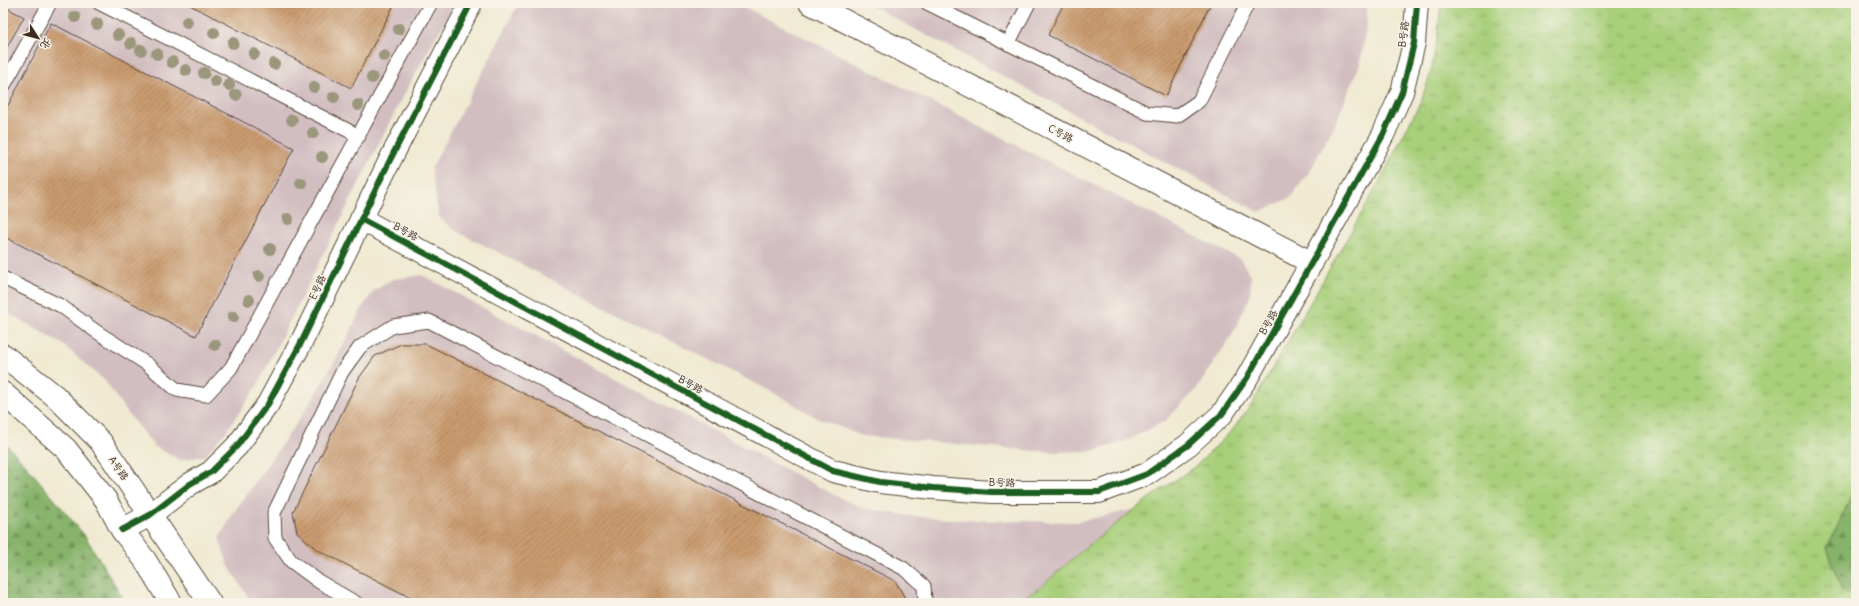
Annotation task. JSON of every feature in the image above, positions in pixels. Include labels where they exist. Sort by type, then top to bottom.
[{"type":"street","name":"E号路","points":[[122,530],[150,515],[190,484],[211,472],[237,446],[268,404],[302,341],[361,219],[471,3]]},
{"type":"street","name":"C号路","points":[[810,3],[1312,262]]},
{"type":"street","name":"B号路","points":[[361,219],[833,471],[888,483],[933,488],[992,492],[1099,492],[1147,474],[1188,445],[1222,414],[1247,378],[1383,135],[1402,92],[1414,43],[1417,3]]},
{"type":"street","name":"A号路","points":[[3,355],[55,396],[101,442],[210,603]]},
{"type":"street","points":[[3,393],[66,449],[106,500],[122,530],[145,560],[171,603]]},
{"type":"lane","points":[[3,87],[50,3]]},
{"type":"lane","points":[[98,3],[359,136]]},
{"type":"lane","points":[[3,278],[61,306],[97,332],[148,364],[177,390],[206,395],[231,368],[431,3]]},
{"type":"lane","points":[[927,3],[1147,113],[1177,116],[1199,101],[1248,3]]},
{"type":"lane","points":[[1008,44],[1029,3]]},
{"type":"lane","points":[[356,603],[318,582],[291,561],[275,538],[274,514],[342,372],[360,347],[393,326],[429,321],[903,568],[924,586],[925,603]]},
{"type":"shaded area","points":[[3,3],[455,3],[401,100],[256,388],[225,433],[205,456],[179,460],[154,446],[129,415],[105,381],[62,344],[3,310]]},
{"type":"shaded area","points":[[519,3],[737,3],[1240,259],[1251,276],[1250,297],[1232,335],[1196,390],[1165,421],[1126,441],[1093,451],[1049,452],[862,436],[819,419],[778,395],[454,230],[439,217],[431,169]]},
{"type":"shaded area","points":[[866,3],[1367,3],[1367,21],[1360,64],[1335,124],[1310,171],[1290,198],[1259,212]]},
{"type":"shaded area","points":[[422,275],[836,496],[864,508],[911,516],[962,520],[1077,522],[1136,509],[1080,552],[1041,587],[1015,603],[252,603],[228,565],[219,538],[232,515],[301,417],[337,358],[362,308],[374,291],[393,279]]},
{"type":"green space","points":[[1441,3],[1856,3],[1856,487],[1827,548],[1842,591],[1856,596],[1856,603],[1015,603],[1041,587],[1080,552],[1148,499],[1197,465],[1233,429],[1252,404],[1376,188],[1421,101],[1431,72],[1437,40]]},
{"type":"green space","points":[[3,441],[25,464],[85,536],[126,603],[3,603]]},
{"type":"green space","points":[[1856,487],[1856,596],[1842,591],[1827,548]]},
{"type":"building","points":[[186,3],[395,3],[351,88]]},
{"type":"building","points":[[1064,3],[1211,3],[1166,96],[1048,35]]},
{"type":"building","points":[[3,6],[24,17],[3,54]]},
{"type":"building","points":[[51,23],[294,148],[196,336],[3,236],[3,115]]},
{"type":"building","points":[[401,344],[426,344],[895,581],[905,598],[905,603],[421,603],[316,549],[297,532],[293,512],[359,378],[375,356]]},
{"type":"cycle path","points":[[122,530],[150,515],[190,484],[211,472],[237,446],[268,404],[302,341],[391,158],[471,3]]},
{"type":"cycle path","points":[[361,219],[833,471],[880,482],[933,488],[992,492],[1099,492],[1147,474],[1188,445],[1222,414],[1247,378],[1383,135],[1402,92],[1414,43],[1417,3]]}]
